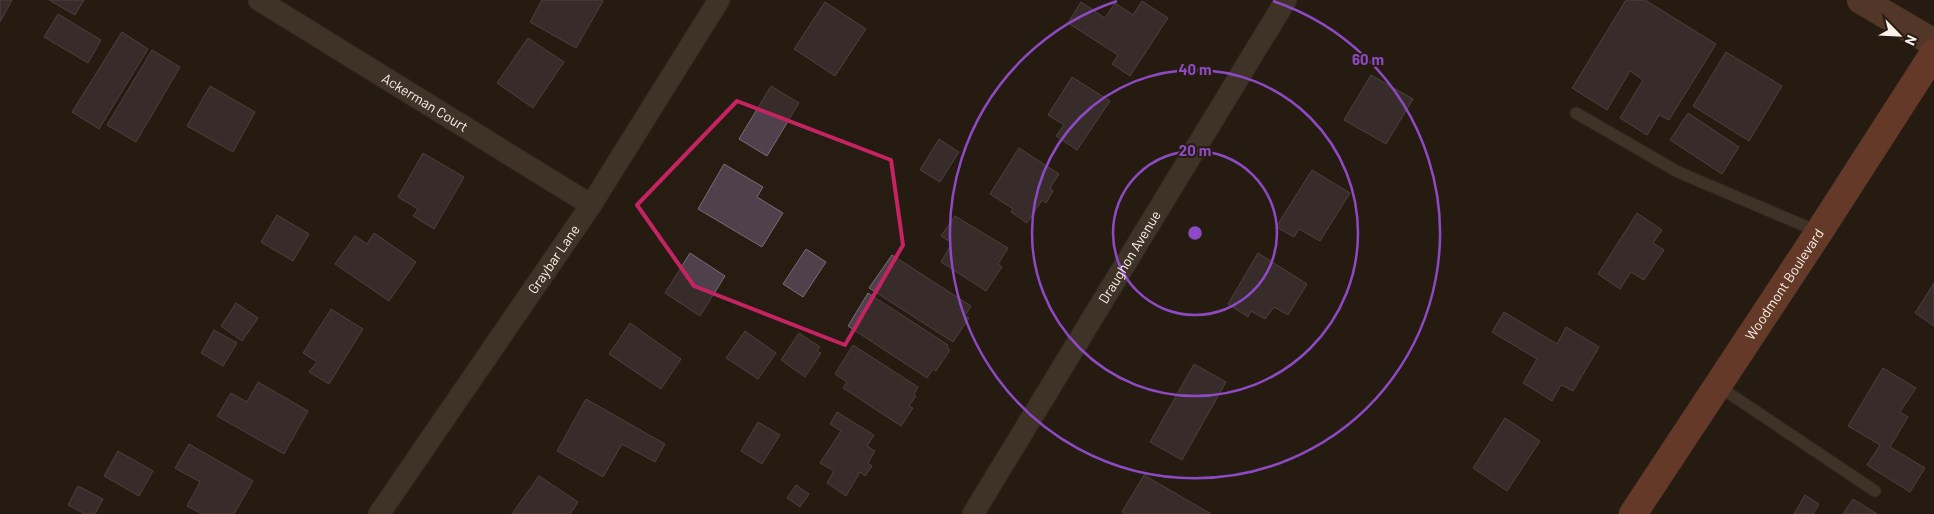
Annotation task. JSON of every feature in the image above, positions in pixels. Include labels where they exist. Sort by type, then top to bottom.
[{"type":"main road","points":[[1861,0],[1934,43]]},
{"type":"main road","name":"Woodmont Boulevard","points":[[1633,514],[1819,232],[1934,52]]},
{"type":"street","name":"Ackerman Court","points":[[259,0],[591,205]]},
{"type":"street","name":"Graybar Lane","points":[[379,514],[591,205],[719,0]]},
{"type":"street","name":"Draughon Avenue","points":[[973,514],[1286,0]]},
{"type":"lane","points":[[1576,113],[1678,172],[1819,232]]},
{"type":"lane","points":[[1718,386],[1875,491]]},
{"type":"highlighted area","points":[[737,101],[891,160],[903,245],[845,345],[694,286],[637,205]]},
{"type":"building","points":[[0,0],[12,0],[0,22]]},
{"type":"building","points":[[49,0],[84,0],[75,15]]},
{"type":"building","points":[[542,0],[603,1],[576,48],[530,22]]},
{"type":"building","points":[[1626,0],[1645,0],[1716,44],[1669,120],[1659,115],[1647,135],[1620,118],[1643,80],[1630,71],[1607,110],[1572,88]]},
{"type":"building","points":[[1142,1],[1168,18],[1130,76],[1112,64],[1118,55],[1068,23],[1081,2],[1105,18],[1115,3],[1133,15]]},
{"type":"building","points":[[825,2],[866,29],[835,76],[794,49]]},
{"type":"building","points":[[58,14],[101,40],[88,63],[44,37]]},
{"type":"building","points":[[122,32],[148,49],[99,129],[72,112]]},
{"type":"building","points":[[528,38],[564,62],[533,108],[497,83]]},
{"type":"building","points":[[152,50],[180,67],[136,142],[107,125]]},
{"type":"building","points":[[1726,52],[1782,86],[1749,141],[1693,106]]},
{"type":"building","points":[[1371,75],[1413,99],[1386,144],[1344,120]]},
{"type":"building","points":[[1072,77],[1110,101],[1077,150],[1056,136],[1064,125],[1048,115]]},
{"type":"building","points":[[210,86],[255,112],[233,152],[187,126]]},
{"type":"building","points":[[771,86],[799,103],[767,156],[739,139]]},
{"type":"building","points":[[1688,113],[1739,147],[1722,174],[1670,140]]},
{"type":"building","points":[[939,139],[959,152],[940,182],[920,170]]},
{"type":"building","points":[[1019,148],[1059,174],[1050,188],[1053,191],[1046,203],[1042,200],[1027,223],[1011,212],[1013,209],[990,194]]},
{"type":"building","points":[[423,153],[464,177],[434,229],[413,216],[418,209],[398,197]]},
{"type":"building","points":[[724,164],[763,187],[757,197],[783,213],[762,247],[698,209]]},
{"type":"building","points":[[1312,170],[1350,193],[1320,241],[1299,229],[1294,237],[1276,227]]},
{"type":"building","points":[[1637,213],[1662,230],[1653,243],[1664,250],[1644,280],[1631,272],[1620,289],[1598,274]]},
{"type":"building","points":[[277,215],[309,234],[293,261],[261,242]]},
{"type":"building","points":[[955,216],[1008,248],[998,264],[1002,267],[986,291],[941,262],[952,243],[941,236]]},
{"type":"building","points":[[374,233],[416,262],[389,301],[335,264],[355,236],[367,244]]},
{"type":"building","points":[[806,249],[826,262],[803,297],[783,284]]},
{"type":"building","points":[[690,253],[725,276],[700,316],[665,293]]},
{"type":"building","points":[[1258,253],[1307,284],[1288,315],[1274,307],[1265,319],[1251,311],[1248,317],[1228,304]]},
{"type":"building","points":[[892,255],[971,306],[965,316],[969,318],[953,342],[869,288]]},
{"type":"building","points":[[1934,283],[1934,326],[1915,313]]},
{"type":"building","points":[[868,293],[948,345],[947,348],[950,350],[936,371],[933,369],[927,378],[848,326]]},
{"type":"building","points":[[236,303],[258,318],[242,341],[221,326]]},
{"type":"building","points":[[331,309],[363,329],[329,384],[309,372],[317,362],[303,353]]},
{"type":"building","points":[[1504,312],[1557,344],[1566,327],[1599,347],[1573,391],[1561,385],[1552,401],[1523,383],[1537,359],[1492,332]]},
{"type":"building","points":[[630,323],[681,359],[661,389],[609,354]]},
{"type":"building","points":[[214,330],[237,343],[223,366],[201,353]]},
{"type":"building","points":[[745,331],[776,353],[758,379],[726,358]]},
{"type":"building","points":[[799,333],[820,347],[817,351],[821,353],[805,377],[781,360]]},
{"type":"building","points":[[853,345],[918,387],[914,394],[916,396],[909,406],[913,408],[901,426],[843,388],[847,382],[835,374]]},
{"type":"building","points":[[1194,364],[1226,382],[1182,460],[1150,442]]},
{"type":"building","points":[[1883,368],[1916,388],[1900,412],[1908,417],[1890,447],[1925,468],[1910,492],[1867,465],[1880,445],[1848,426]]},
{"type":"building","points":[[258,382],[308,411],[284,454],[217,416],[231,393],[247,402]]},
{"type":"building","points":[[586,399],[665,444],[655,462],[622,444],[603,477],[557,451]]},
{"type":"building","points":[[837,412],[874,435],[867,446],[875,451],[868,463],[872,466],[865,476],[860,472],[846,496],[827,483],[834,471],[820,463],[841,431],[830,424]]},
{"type":"building","points":[[1505,418],[1540,441],[1507,491],[1473,468]]},
{"type":"building","points":[[758,422],[780,435],[762,464],[741,451]]},
{"type":"building","points":[[189,444],[253,481],[234,514],[202,514],[187,506],[200,482],[175,468]]},
{"type":"building","points":[[118,451],[153,471],[139,496],[104,476]]},
{"type":"building","points":[[1144,475],[1211,514],[1125,514],[1122,512]]},
{"type":"building","points":[[539,476],[578,502],[570,514],[512,514]]},
{"type":"building","points":[[796,485],[809,494],[800,507],[787,498]]},
{"type":"building","points":[[78,486],[103,499],[95,514],[85,514],[68,505]]},
{"type":"building","points":[[1805,495],[1819,504],[1813,514],[1794,514]]},
{"type":"building","points":[[1853,499],[1877,514],[1843,514]]}]
